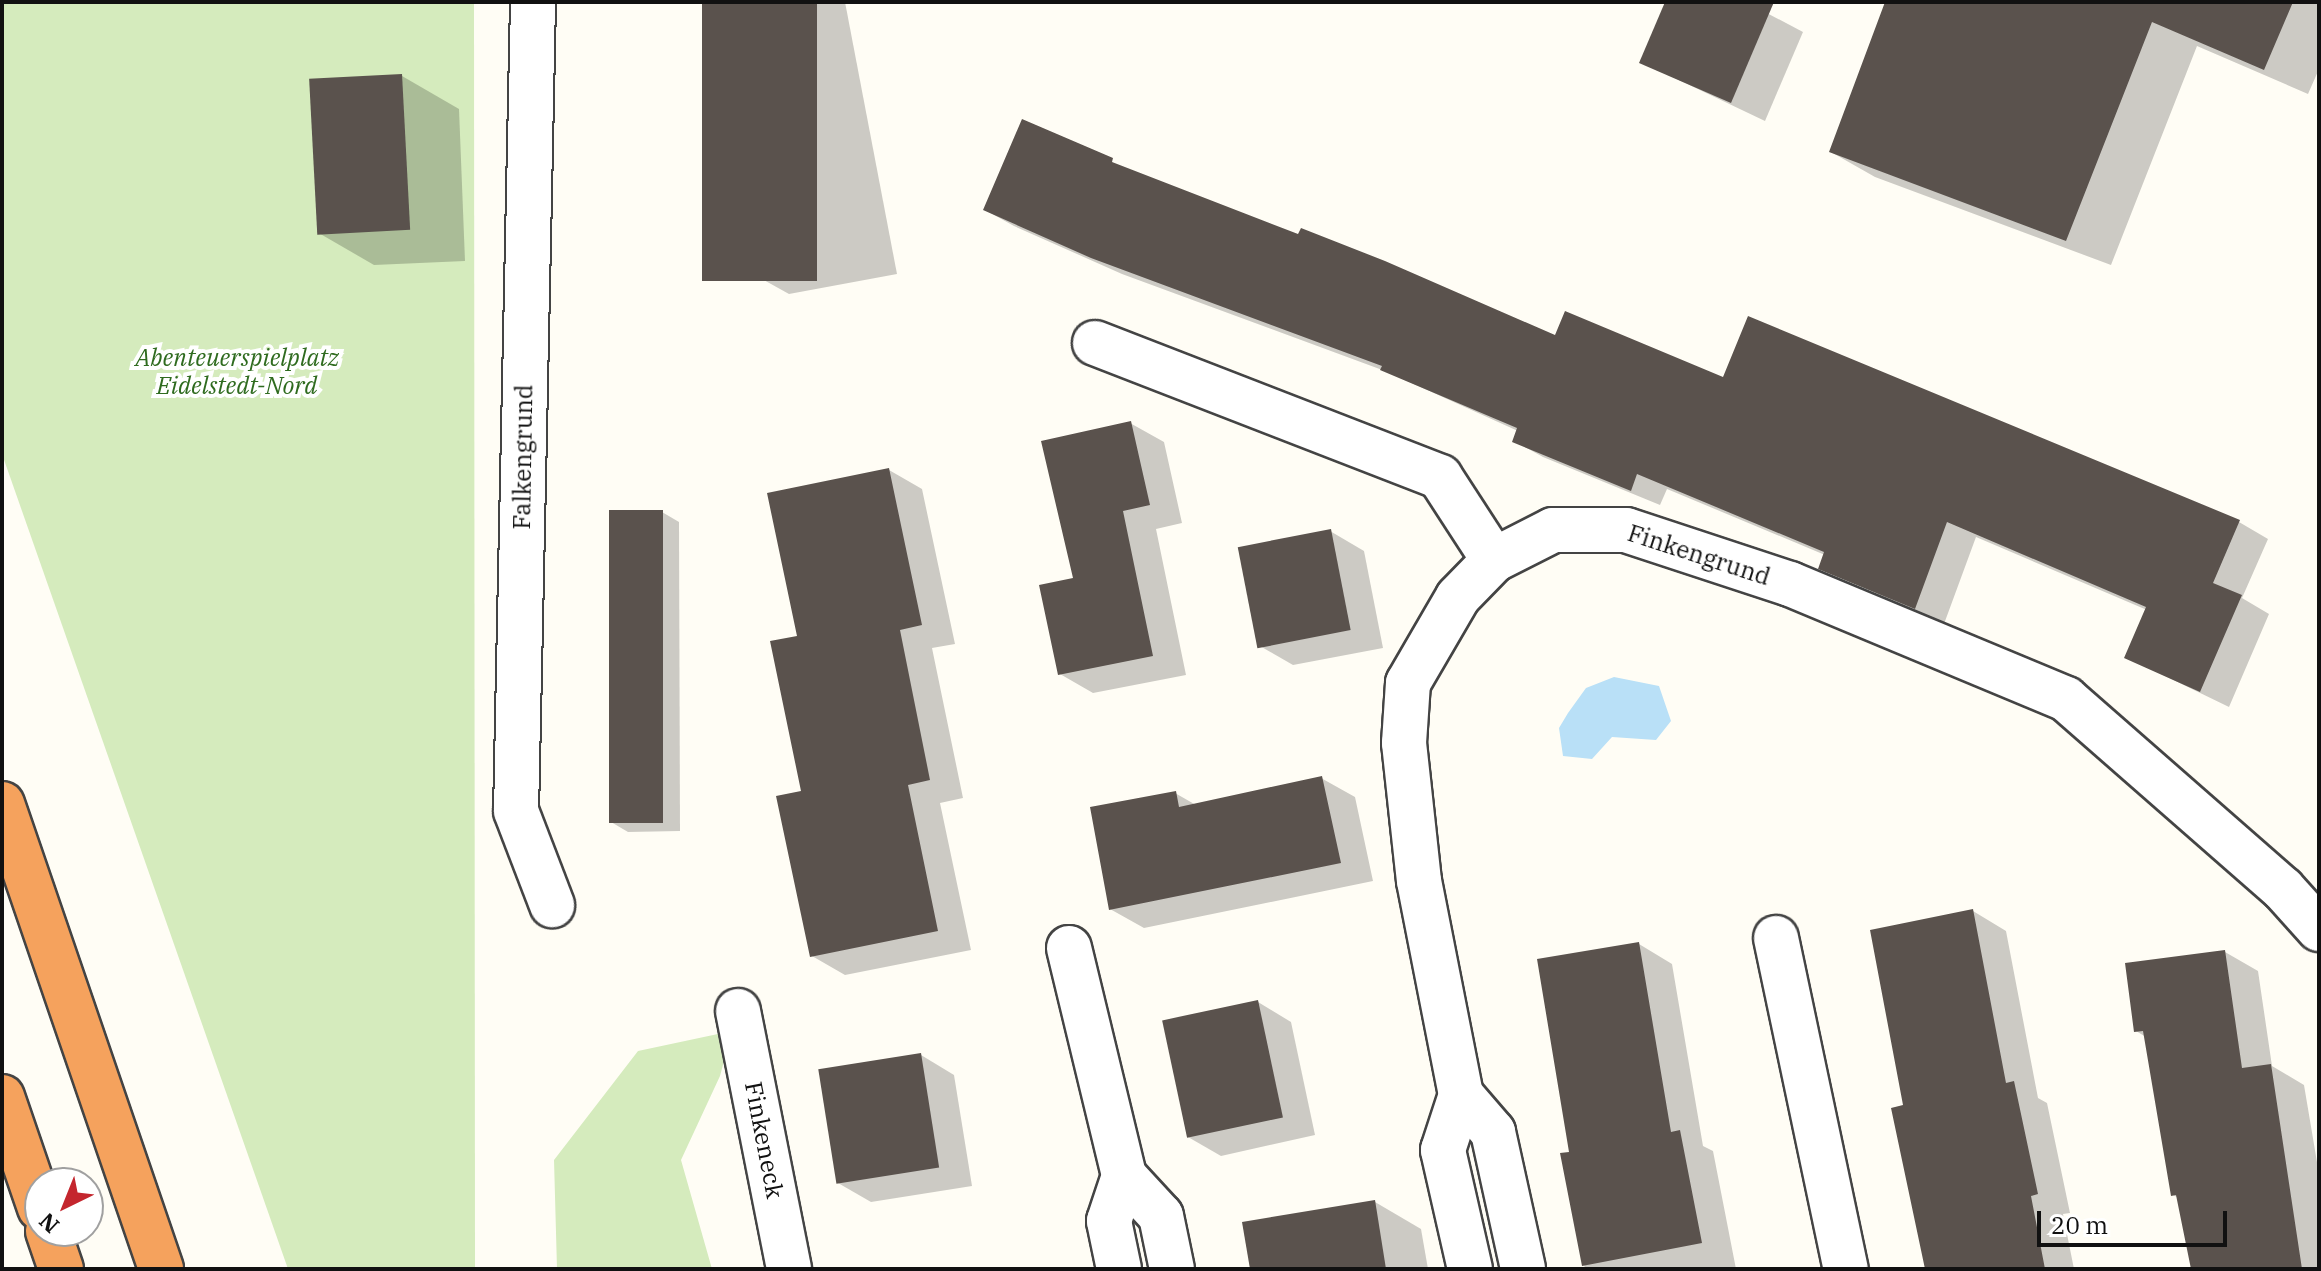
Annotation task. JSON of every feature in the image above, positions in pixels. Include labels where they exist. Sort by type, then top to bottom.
[{"type":"highway","points":[[2,804],[161,1269]]},
{"type":"highway","points":[[2,1097],[26,1167]]},
{"type":"highway","points":[[53,1247],[61,1269]]},
{"type":"street","name":"Falkengrund","points":[[533,2],[516,811],[552,905]]},
{"type":"street","points":[[1095,343],[1440,477],[1494,560]]},
{"type":"street","name":"Finkengrund","points":[[1470,1269],[1443,1150],[1461,1095],[1419,881],[1404,743],[1408,683],[1458,597],[1494,560],[1553,530],[1626,530],[1790,584],[2066,699],[2283,889],[2319,929]]},
{"type":"street","points":[[1776,938],[1846,1269]]},
{"type":"street","points":[[1069,948],[1124,1176],[1161,1216],[1172,1269]]},
{"type":"street","name":"Finkeneck","points":[[738,1011],[789,1269]]},
{"type":"street","name":"Finkengrund","points":[[1461,1095],[1493,1132],[1523,1269]]},
{"type":"street","points":[[1119,1269],[1109,1221],[1124,1176]]},
{"type":"green space","name":"Abenteuerspielplatz Eidelstedt-Nord","points":[[2,2],[474,2],[475,1269],[288,1269],[2,454]]},
{"type":"green space","points":[[732,1031],[720,1076],[681,1160],[712,1269],[557,1269],[554,1160],[638,1051]]},
{"type":"water","points":[[1614,677],[1659,686],[1671,721],[1656,740],[1612,737],[1592,759],[1563,756],[1559,728],[1568,713],[1586,688]]},
{"type":"building","points":[[702,2],[817,2],[817,281],[702,281]]},
{"type":"building","points":[[1665,2],[1774,2],[1731,103],[1639,63]]},
{"type":"building","points":[[1885,2],[2293,2],[2264,70],[2152,22],[2066,241],[1829,152]]},
{"type":"building","points":[[402,74],[410,230],[317,235],[309,79]]},
{"type":"building","points":[[1022,119],[1113,158],[1112,162],[1298,234],[1301,228],[1555,335],[1565,311],[1723,377],[1748,316],[2240,520],[2213,583],[2242,595],[2200,692],[2124,658],[2146,607],[1947,522],[1915,609],[1818,569],[1824,552],[1637,474],[1631,491],[1512,442],[1517,428],[1380,370],[1382,366],[1091,258],[983,210]]},
{"type":"building","points":[[1131,421],[1150,505],[1123,511],[1153,656],[1058,675],[1039,585],[1073,578],[1041,441]]},
{"type":"building","points":[[889,468],[922,625],[900,630],[930,780],[908,785],[938,931],[810,957],[776,796],[801,791],[770,641],[797,636],[767,493]]},
{"type":"building","points":[[609,510],[663,510],[663,823],[609,823]]},
{"type":"building","points":[[1331,529],[1351,630],[1257,648],[1238,547]]},
{"type":"building","points":[[1322,776],[1341,863],[1109,910],[1090,807],[1176,791],[1179,807]]},
{"type":"building","points":[[1973,909],[2006,1083],[2014,1081],[2038,1194],[2031,1196],[2045,1269],[1925,1269],[1891,1108],[1903,1105],[1870,930]]},
{"type":"building","points":[[1639,942],[1671,1132],[1680,1130],[1702,1243],[1582,1266],[1560,1153],[1569,1152],[1537,959]]},
{"type":"building","points":[[2225,950],[2242,1068],[2271,1064],[2302,1269],[2191,1269],[2176,1195],[2171,1196],[2143,1031],[2134,1032],[2125,963]]},
{"type":"building","points":[[1258,1000],[1283,1117],[1187,1138],[1162,1020]]},
{"type":"building","points":[[921,1053],[939,1168],[836,1184],[818,1069]]},
{"type":"building","points":[[1375,1200],[1386,1269],[1250,1269],[1242,1222]]}]
